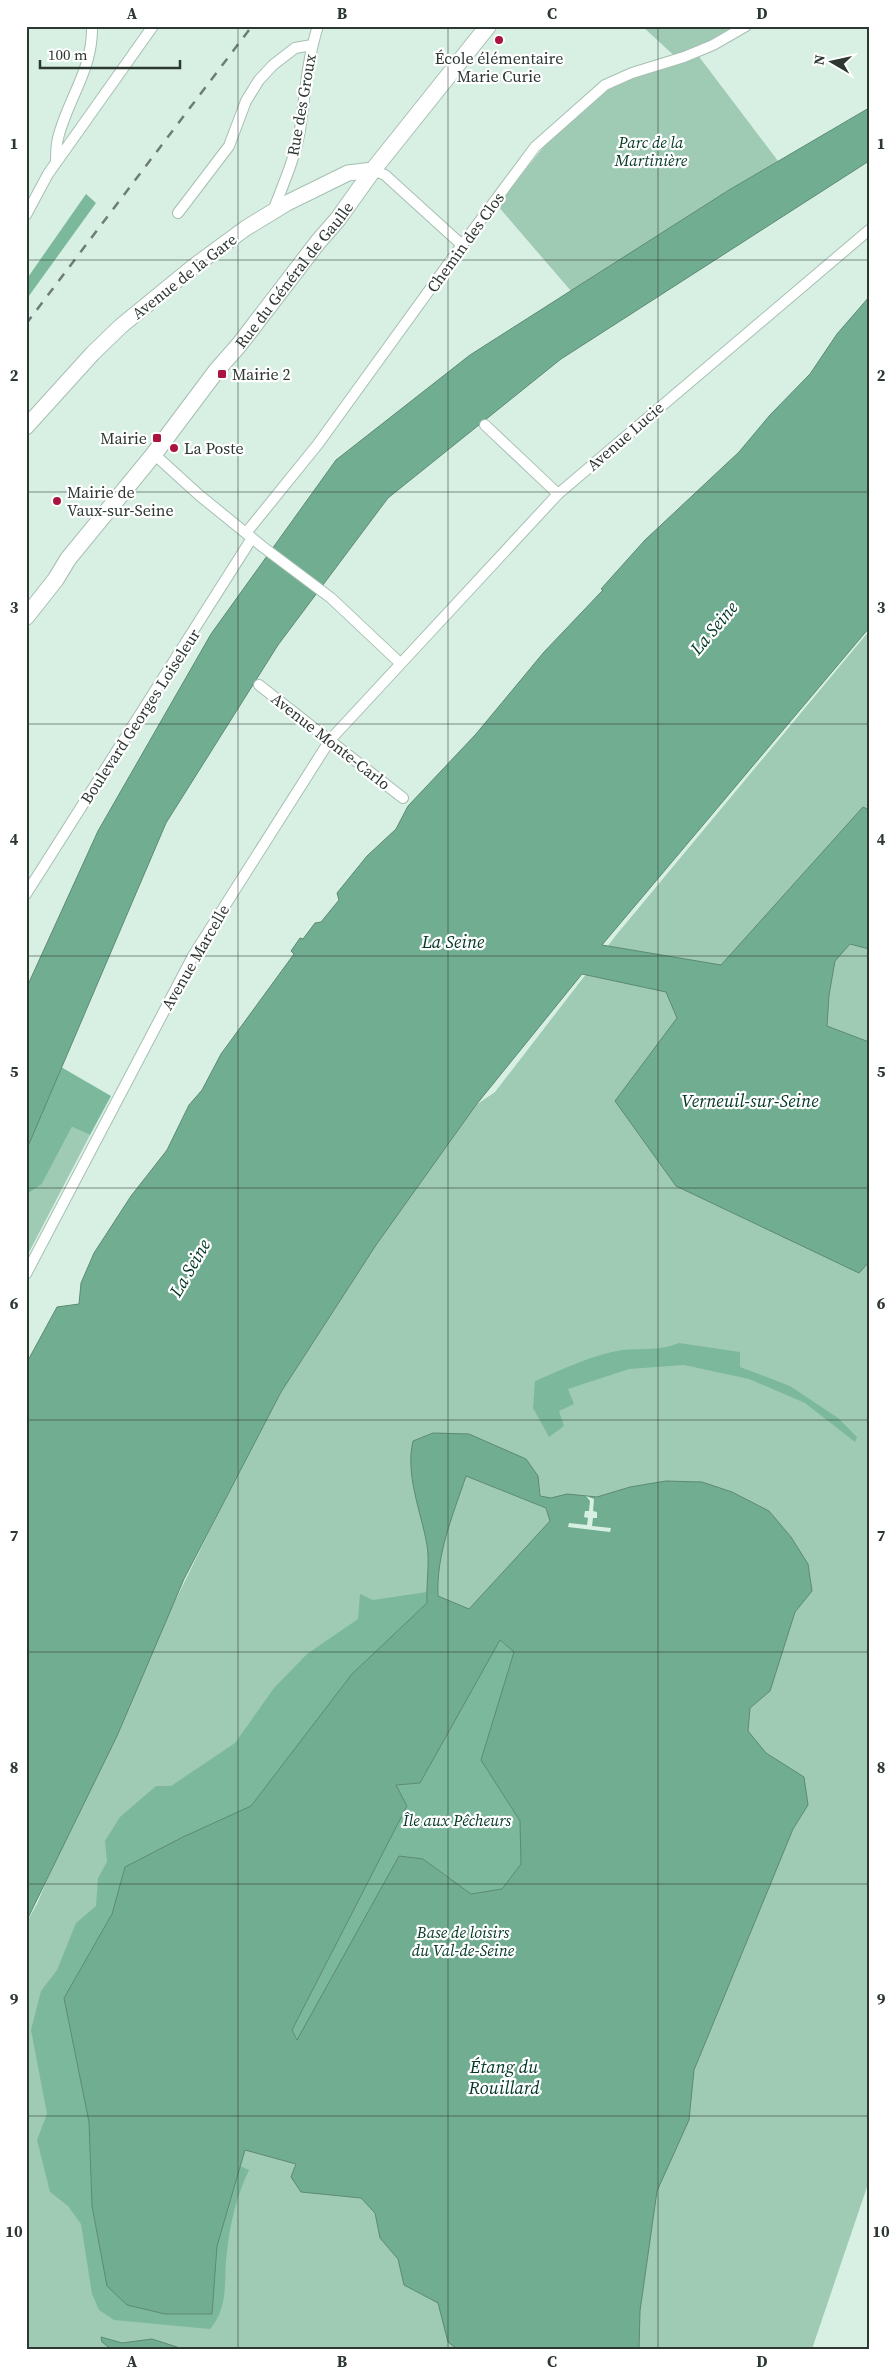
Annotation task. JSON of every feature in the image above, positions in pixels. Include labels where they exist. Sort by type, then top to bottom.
[{"type":"main road","name":"Rue du Général de Gaulle","points":[[26,617],[56,579],[68,559],[154,454],[217,370],[240,345],[300,265],[338,219],[373,170],[488,26]]},
{"type":"street","points":[[56,163],[58,139],[93,45],[92,26]]},
{"type":"street","points":[[26,215],[56,163],[153,26]]},
{"type":"street","name":"Rue des Groux","points":[[273,211],[288,173],[299,132],[312,45],[318,26]]},
{"type":"street","name":"Chemin des Clos","points":[[249,535],[535,148],[606,85],[632,73],[684,57],[713,45],[746,26]]},
{"type":"street","points":[[178,213],[229,146],[246,101],[259,80],[273,65],[295,48],[312,45]]},
{"type":"street","points":[[373,170],[385,175],[462,245]]},
{"type":"street","name":"Avenue de la Gare","points":[[26,427],[92,354],[121,326],[193,267],[273,211],[348,172],[373,170]]},
{"type":"street","name":"Avenue Lucie","points":[[400,663],[558,494],[869,230]]},
{"type":"street","points":[[485,425],[558,494]]},
{"type":"street","points":[[154,454],[199,495],[263,547],[331,598],[400,663]]},
{"type":"street","name":"Boulevard Georges Loiseleur","points":[[26,894],[249,535]]},
{"type":"street","name":"Avenue Marcelle","points":[[26,1274],[193,956],[330,740],[400,663]]},
{"type":"street","name":"Avenue Monte-Carlo","points":[[259,685],[403,798]]},
{"type":"green space","name":"Parc de la Martinière","points":[[642,26],[734,26],[694,50],[778,161],[729,190],[571,291],[497,205],[546,144],[610,87],[680,61]]},
{"type":"green space","points":[[86,194],[96,203],[26,300],[26,280]]},
{"type":"green space","name":"Base de loisirs du Val-de-Seine","points":[[869,631],[869,2181],[812,2349],[26,2349],[26,1923],[37,1904],[101,1752],[209,1532],[309,1335],[476,1105],[495,1092],[617,934]]},
{"type":"green space","points":[[61,1067],[111,1096],[90,1135],[72,1127],[42,1184],[29,1193],[26,1198],[26,1151]]},
{"type":"green space","points":[[72,1127],[90,1135],[26,1258],[26,1198],[29,1193],[42,1184]]},
{"type":"green space","points":[[679,1343],[740,1352],[740,1367],[790,1386],[838,1418],[857,1437],[855,1442],[805,1403],[749,1379],[684,1365],[629,1369],[568,1389],[574,1404],[559,1411],[564,1426],[549,1437],[533,1408],[535,1381],[611,1352],[658,1348]]},
{"type":"green space","points":[[427,1592],[427,1603],[352,1674],[251,1806],[183,1837],[125,1867],[112,1914],[64,1998],[89,2122],[92,2206],[107,2286],[127,2305],[212,2314],[217,2246],[240,2166],[249,2170],[238,2199],[230,2230],[225,2292],[221,2311],[210,2329],[114,2320],[99,2310],[92,2294],[81,2224],[68,2206],[50,2192],[37,2140],[47,2114],[31,2030],[41,1991],[57,1970],[76,1923],[96,1906],[98,1878],[107,1862],[105,1841],[120,1817],[156,1786],[171,1786],[235,1743],[274,1688],[307,1654],[358,1619],[360,1594],[373,1600]]},
{"type":"green space","name":"Île aux Pêcheurs","points":[[499,1640],[514,1652],[481,1760],[520,1821],[521,1864],[502,1889],[471,1894],[423,1859],[399,1856],[298,2040],[292,2030],[407,1806],[395,1785],[420,1783]]},
{"type":"water","points":[[869,108],[869,161],[561,359],[388,498],[278,645],[166,823],[26,1151],[26,989],[98,831],[211,634],[336,460],[470,355],[729,190]]},
{"type":"water","name":"La Seine","points":[[869,297],[869,628],[602,945],[721,965],[863,807],[869,810],[869,949],[850,944],[835,961],[829,995],[827,1026],[869,1042],[869,1262],[859,1273],[676,1186],[615,1101],[677,1018],[666,992],[582,974],[476,1105],[376,1245],[281,1392],[184,1579],[117,1736],[26,1922],[26,1364],[57,1307],[79,1304],[81,1283],[94,1253],[131,1196],[167,1150],[189,1105],[202,1090],[221,1054],[294,954],[291,951],[300,938],[303,939],[315,923],[321,922],[339,900],[337,893],[367,856],[396,829],[408,806],[476,734],[544,652],[603,590],[601,589],[645,540],[739,452],[770,415],[810,374],[837,334]]},
{"type":"water","name":"Étang du Rouillard","points":[[433,1433],[469,1434],[526,1459],[538,1476],[540,1496],[551,1498],[567,1494],[597,1497],[630,1487],[666,1481],[702,1482],[732,1492],[769,1511],[791,1537],[808,1564],[812,1591],[795,1612],[770,1691],[750,1708],[748,1731],[766,1753],[804,1777],[808,1805],[793,1829],[694,2070],[689,2120],[657,2191],[640,2311],[639,2349],[457,2349],[448,2342],[438,2303],[404,2285],[398,2259],[380,2238],[375,2213],[361,2198],[301,2192],[291,2177],[296,2164],[245,2150],[217,2246],[212,2314],[165,2314],[127,2305],[107,2286],[92,2206],[89,2122],[64,1998],[112,1914],[125,1867],[183,1837],[251,1806],[352,1674],[427,1603],[428,1552],[412,1480],[411,1454],[413,1441]],"holes":[[[466,1476],[546,1508],[550,1521],[469,1609],[438,1596],[438,1580],[443,1550]],[[500,1640],[514,1652],[481,1760],[520,1821],[521,1864],[502,1889],[471,1894],[423,1859],[399,1856],[297,2040],[292,2030],[407,1806],[396,1785],[420,1783]]]},
{"type":"water","points":[[101,2337],[122,2343],[152,2339],[183,2349],[111,2349],[102,2342]]},
{"type":"pier","points":[[586,1496],[594,1499],[593,1511],[597,1512],[597,1518],[593,1518],[592,1526],[611,1528],[610,1532],[568,1527],[569,1523],[587,1525],[588,1518],[584,1517],[585,1511],[589,1511],[590,1501]]},
{"type":"railway","points":[[26,324],[252,26]]},
{"type":"place","name":"École élémentaire Marie Curie","points":[[499,40]]},
{"type":"place","name":"Mairie 2","points":[[222,374]]},
{"type":"place","name":"Mairie","points":[[157,438]]},
{"type":"place","name":"La Poste","points":[[174,448]]},
{"type":"place","name":"Mairie de Vaux-sur-Seine","points":[[57,501]]},
{"type":"water label","name":"Verneuil-sur-Seine","points":[[750,1101]]}]
